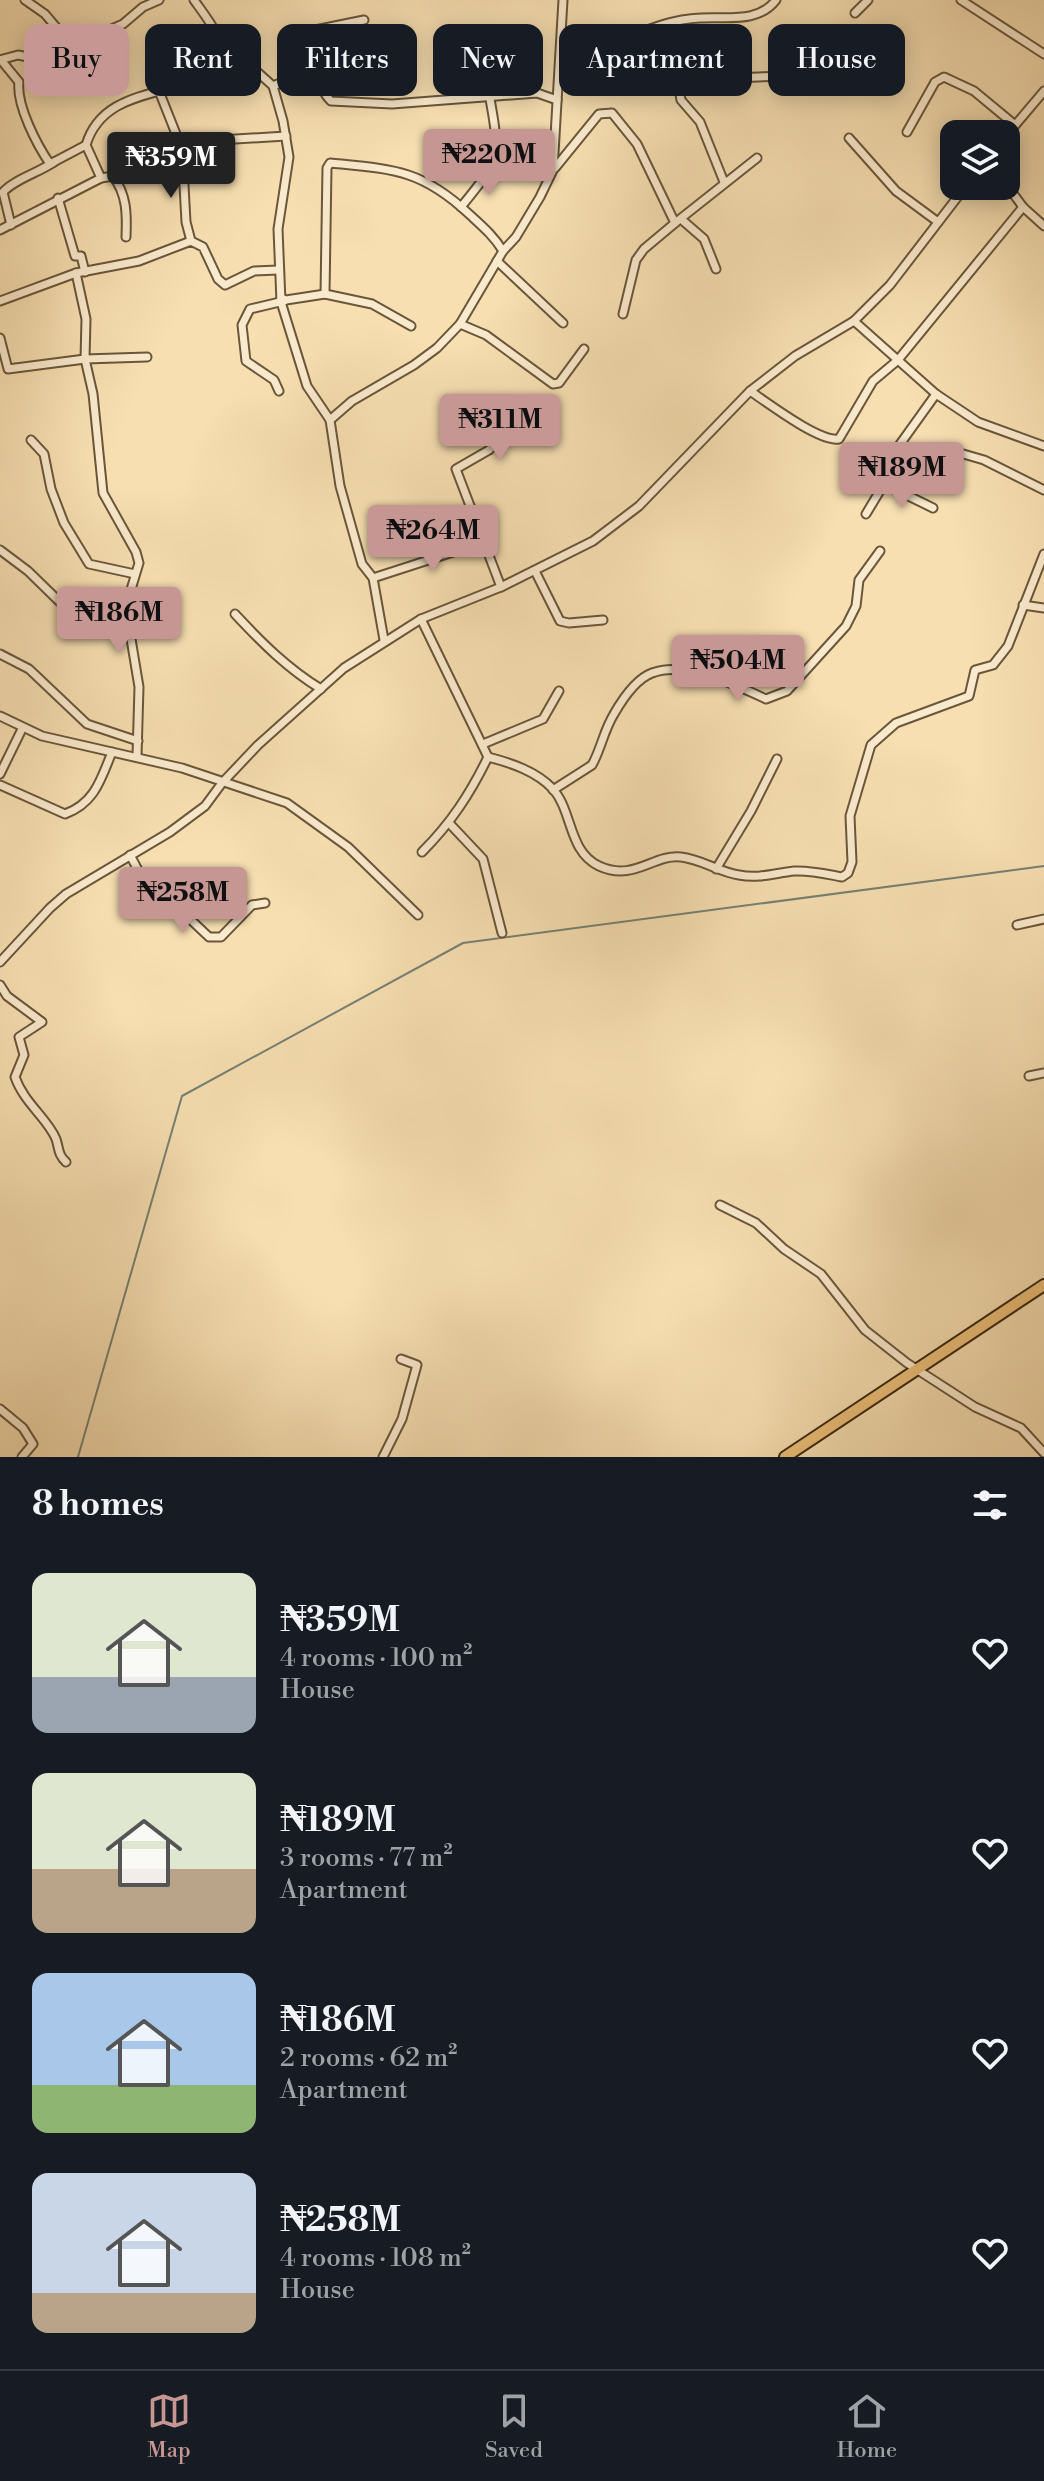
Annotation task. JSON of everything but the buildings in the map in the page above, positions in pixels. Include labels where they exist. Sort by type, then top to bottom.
[{"type":"highway","points":[[785,1457],[1044,1285]]},
{"type":"street","points":[[25,0],[53,24]]},
{"type":"street","points":[[123,24],[143,7],[159,0]]},
{"type":"street","points":[[194,0],[209,24]]},
{"type":"street","points":[[562,24],[563,0]]},
{"type":"street","points":[[665,24],[697,17],[759,14],[776,0]]},
{"type":"street","points":[[855,13],[868,0]]},
{"type":"street","points":[[961,0],[1044,54]]},
{"type":"street","points":[[344,24],[364,20]]},
{"type":"street","points":[[24,56],[1,60],[19,82],[18,93],[30,129],[50,164]]},
{"type":"street","points":[[261,75],[273,86],[289,157],[278,229],[278,270],[283,300],[307,386],[330,420],[340,486],[362,564],[373,578],[384,640]]},
{"type":"street","points":[[724,182],[700,122],[681,100],[679,89],[726,79],[768,77]]},
{"type":"street","points":[[907,132],[935,82],[944,77],[974,91],[1009,120]]},
{"type":"street","points":[[553,170],[559,78]]},
{"type":"street","points":[[273,86],[277,84]]},
{"type":"street","points":[[1019,120],[1044,91]]},
{"type":"street","points":[[326,96],[331,101],[392,104],[490,99],[537,93],[557,100]]},
{"type":"street","points":[[101,178],[86,145],[89,135],[101,119],[119,104],[145,96]]},
{"type":"street","points":[[161,96],[182,149],[186,222],[191,241]]},
{"type":"street","points":[[461,207],[493,168],[495,146],[490,99]]},
{"type":"street","points":[[330,420],[352,401],[414,365],[437,348],[460,324],[503,251],[516,237],[553,170],[599,114],[612,113],[637,144],[678,221],[704,239],[716,269]]},
{"type":"street","points":[[182,149],[202,141],[286,136]]},
{"type":"street","points":[[849,138],[896,191],[938,222]]},
{"type":"street","points":[[11,225],[2,192],[11,184],[36,174],[86,145]]},
{"type":"street","points":[[623,314],[636,260],[644,249],[757,158]]},
{"type":"street","points":[[325,294],[328,164],[395,169],[420,178],[461,207],[494,236],[503,251]]},
{"type":"street","points":[[0,230],[58,198],[101,178],[113,176],[126,204],[126,237]]},
{"type":"street","points":[[58,198],[75,256],[81,256],[86,319],[85,359],[93,394],[103,493],[139,563],[129,596],[129,627],[139,687],[137,756]]},
{"type":"street","points":[[0,962],[50,908],[88,878],[187,821],[205,806],[258,745],[344,668],[421,619],[501,587],[593,541],[639,506],[750,391],[795,356],[854,321],[890,285],[955,200]]},
{"type":"street","points":[[1018,200],[1044,226]]},
{"type":"street","points":[[750,391],[808,428],[836,440],[843,434],[873,381],[898,360],[1023,207]]},
{"type":"street","points":[[0,301],[80,273],[126,265],[191,241],[203,247],[218,279],[225,285],[254,271],[278,270]]},
{"type":"street","points":[[497,261],[563,323]]},
{"type":"street","points":[[279,391],[274,380],[246,361],[242,325],[250,309],[325,294],[372,304],[411,326]]},
{"type":"street","points":[[854,321],[936,394],[978,422],[1044,446]]},
{"type":"street","points":[[460,324],[486,335],[553,384],[559,383],[584,349]]},
{"type":"street","points":[[0,338],[8,369],[85,359],[147,357]]},
{"type":"street","points":[[866,514],[884,484],[898,447],[936,394]]},
{"type":"street","points":[[501,587],[456,469],[489,450],[519,420]]},
{"type":"street","points":[[31,440],[44,454],[51,489],[64,523],[89,564],[135,574]]},
{"type":"street","points":[[953,451],[984,460],[1044,490]]},
{"type":"street","points":[[884,484],[933,508]]},
{"type":"street","points":[[373,578],[484,542]]},
{"type":"street","points":[[0,550],[28,571],[71,613],[84,613],[115,596],[129,596]]},
{"type":"street","points":[[553,790],[592,765],[615,710],[639,681],[652,673],[714,675],[766,699],[787,691],[846,626],[856,606],[859,580],[880,551]]},
{"type":"street","points":[[488,757],[529,771],[553,790],[578,846],[595,864],[604,868],[637,871],[667,858],[681,857],[716,869],[756,877],[796,871],[846,876],[852,862],[850,816],[871,745],[896,723],[969,696],[975,670],[993,665],[1008,646],[1044,554]]},
{"type":"street","points":[[535,571],[560,621],[603,620]]},
{"type":"street","points":[[1023,605],[1044,608]]},
{"type":"street","points":[[235,614],[270,651],[299,676],[321,689]]},
{"type":"street","points":[[421,619],[488,757],[472,791],[450,824],[422,852]]},
{"type":"street","points":[[0,654],[29,669],[87,724],[138,741]]},
{"type":"street","points":[[483,744],[543,719],[559,691]]},
{"type":"street","points":[[0,716],[22,729],[137,756],[287,803],[348,847],[418,915]]},
{"type":"street","points":[[0,774],[22,729]]},
{"type":"street","points":[[0,785],[65,814],[85,805],[94,794],[112,752]]},
{"type":"street","points":[[716,869],[751,811],[777,759]]},
{"type":"street","points":[[450,824],[483,859],[502,933]]},
{"type":"street","points":[[130,855],[146,885],[172,902],[209,937],[221,937],[252,905],[265,903]]},
{"type":"street","points":[[1017,925],[1044,919]]},
{"type":"street","points":[[0,985],[7,996],[42,1022],[19,1037],[24,1055],[15,1077],[30,1106],[50,1127],[61,1158],[66,1162]]},
{"type":"street","points":[[1029,1076],[1044,1073]]},
{"type":"street","points":[[720,1205],[756,1223],[784,1249],[821,1274],[865,1330],[907,1363],[975,1407],[1021,1428],[1044,1453]]},
{"type":"street","points":[[383,1457],[402,1419],[417,1365],[401,1359]]},
{"type":"street","points":[[0,1409],[23,1428],[33,1444],[22,1457]]},
{"type":"waterway","points":[[78,1457],[182,1096],[463,943],[1044,866]]}]
